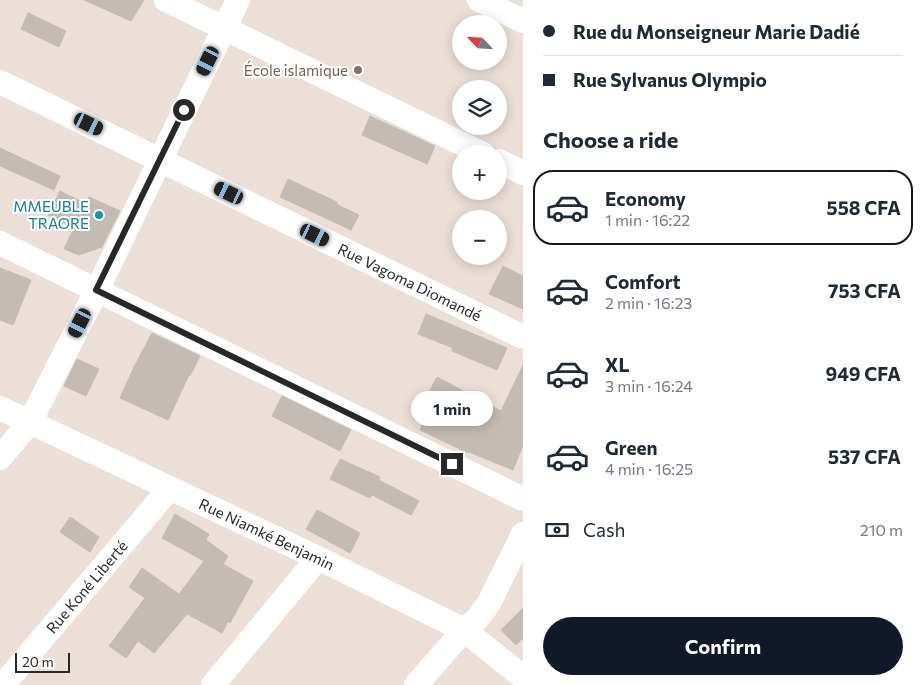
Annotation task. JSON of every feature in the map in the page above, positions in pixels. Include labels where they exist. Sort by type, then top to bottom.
[{"type":"street","points":[[166,0],[464,145]]},
{"type":"street","points":[[0,458],[30,422],[238,0]]},
{"type":"street","points":[[478,0],[523,21]]},
{"type":"street","name":"Rue Vagoma Diomandé","points":[[0,82],[523,337]]},
{"type":"street","points":[[507,166],[523,173]]},
{"type":"street","points":[[0,243],[523,499]]},
{"type":"street","name":"Rue Niamké Benjamin","points":[[0,408],[318,558],[464,630],[523,677]]},
{"type":"street","name":"Rue Koné Liberté","points":[[3,685],[170,488]]},
{"type":"street","points":[[416,685],[464,630],[478,618],[489,603],[523,534]]},
{"type":"street","points":[[213,685],[318,558]]},
{"type":"building","points":[[84,0],[144,0],[131,21]]},
{"type":"building","points":[[28,13],[66,31],[59,47],[21,29]]},
{"type":"building","points":[[370,116],[435,146],[427,164],[362,135]]},
{"type":"building","points":[[0,148],[60,176],[54,190],[0,166]]},
{"type":"building","points":[[288,179],[337,202],[336,204],[359,215],[351,230],[280,197]]},
{"type":"building","points":[[60,191],[86,204],[89,197],[120,211],[102,247],[79,255],[64,249],[74,228],[48,215]]},
{"type":"building","points":[[503,266],[523,276],[523,309],[489,294]]},
{"type":"building","points":[[0,268],[31,280],[13,325],[0,320]]},
{"type":"building","points":[[426,314],[507,348],[497,370],[452,351],[453,348],[418,334]]},
{"type":"building","points":[[152,333],[200,356],[168,420],[120,398]]},
{"type":"building","points":[[77,359],[99,369],[86,396],[64,386]]},
{"type":"building","points":[[523,365],[523,445],[513,470],[468,453],[420,430],[435,393],[430,390],[437,377],[501,411]]},
{"type":"building","points":[[282,396],[351,430],[340,451],[272,416]]},
{"type":"building","points":[[340,459],[380,477],[379,480],[419,501],[411,515],[372,495],[370,498],[330,479]]},
{"type":"building","points":[[317,510],[360,533],[350,553],[306,529]]},
{"type":"building","points":[[175,514],[209,534],[206,540],[228,556],[223,564],[253,581],[230,623],[228,621],[222,633],[187,614],[154,653],[138,641],[126,658],[109,646],[145,598],[129,587],[142,568],[179,594],[204,561],[162,538]]},
{"type":"building","points":[[70,517],[99,537],[90,552],[60,532]]},
{"type":"building","points":[[523,608],[523,638],[516,645],[501,630]]},
{"type":"place","name":"École islamique","points":[[358,70]]},
{"type":"place","name":"MMEUBLE TRAORE","points":[[99,215]]},
{"type":"route","points":[[184,110],[96,290],[452,464]]}]
